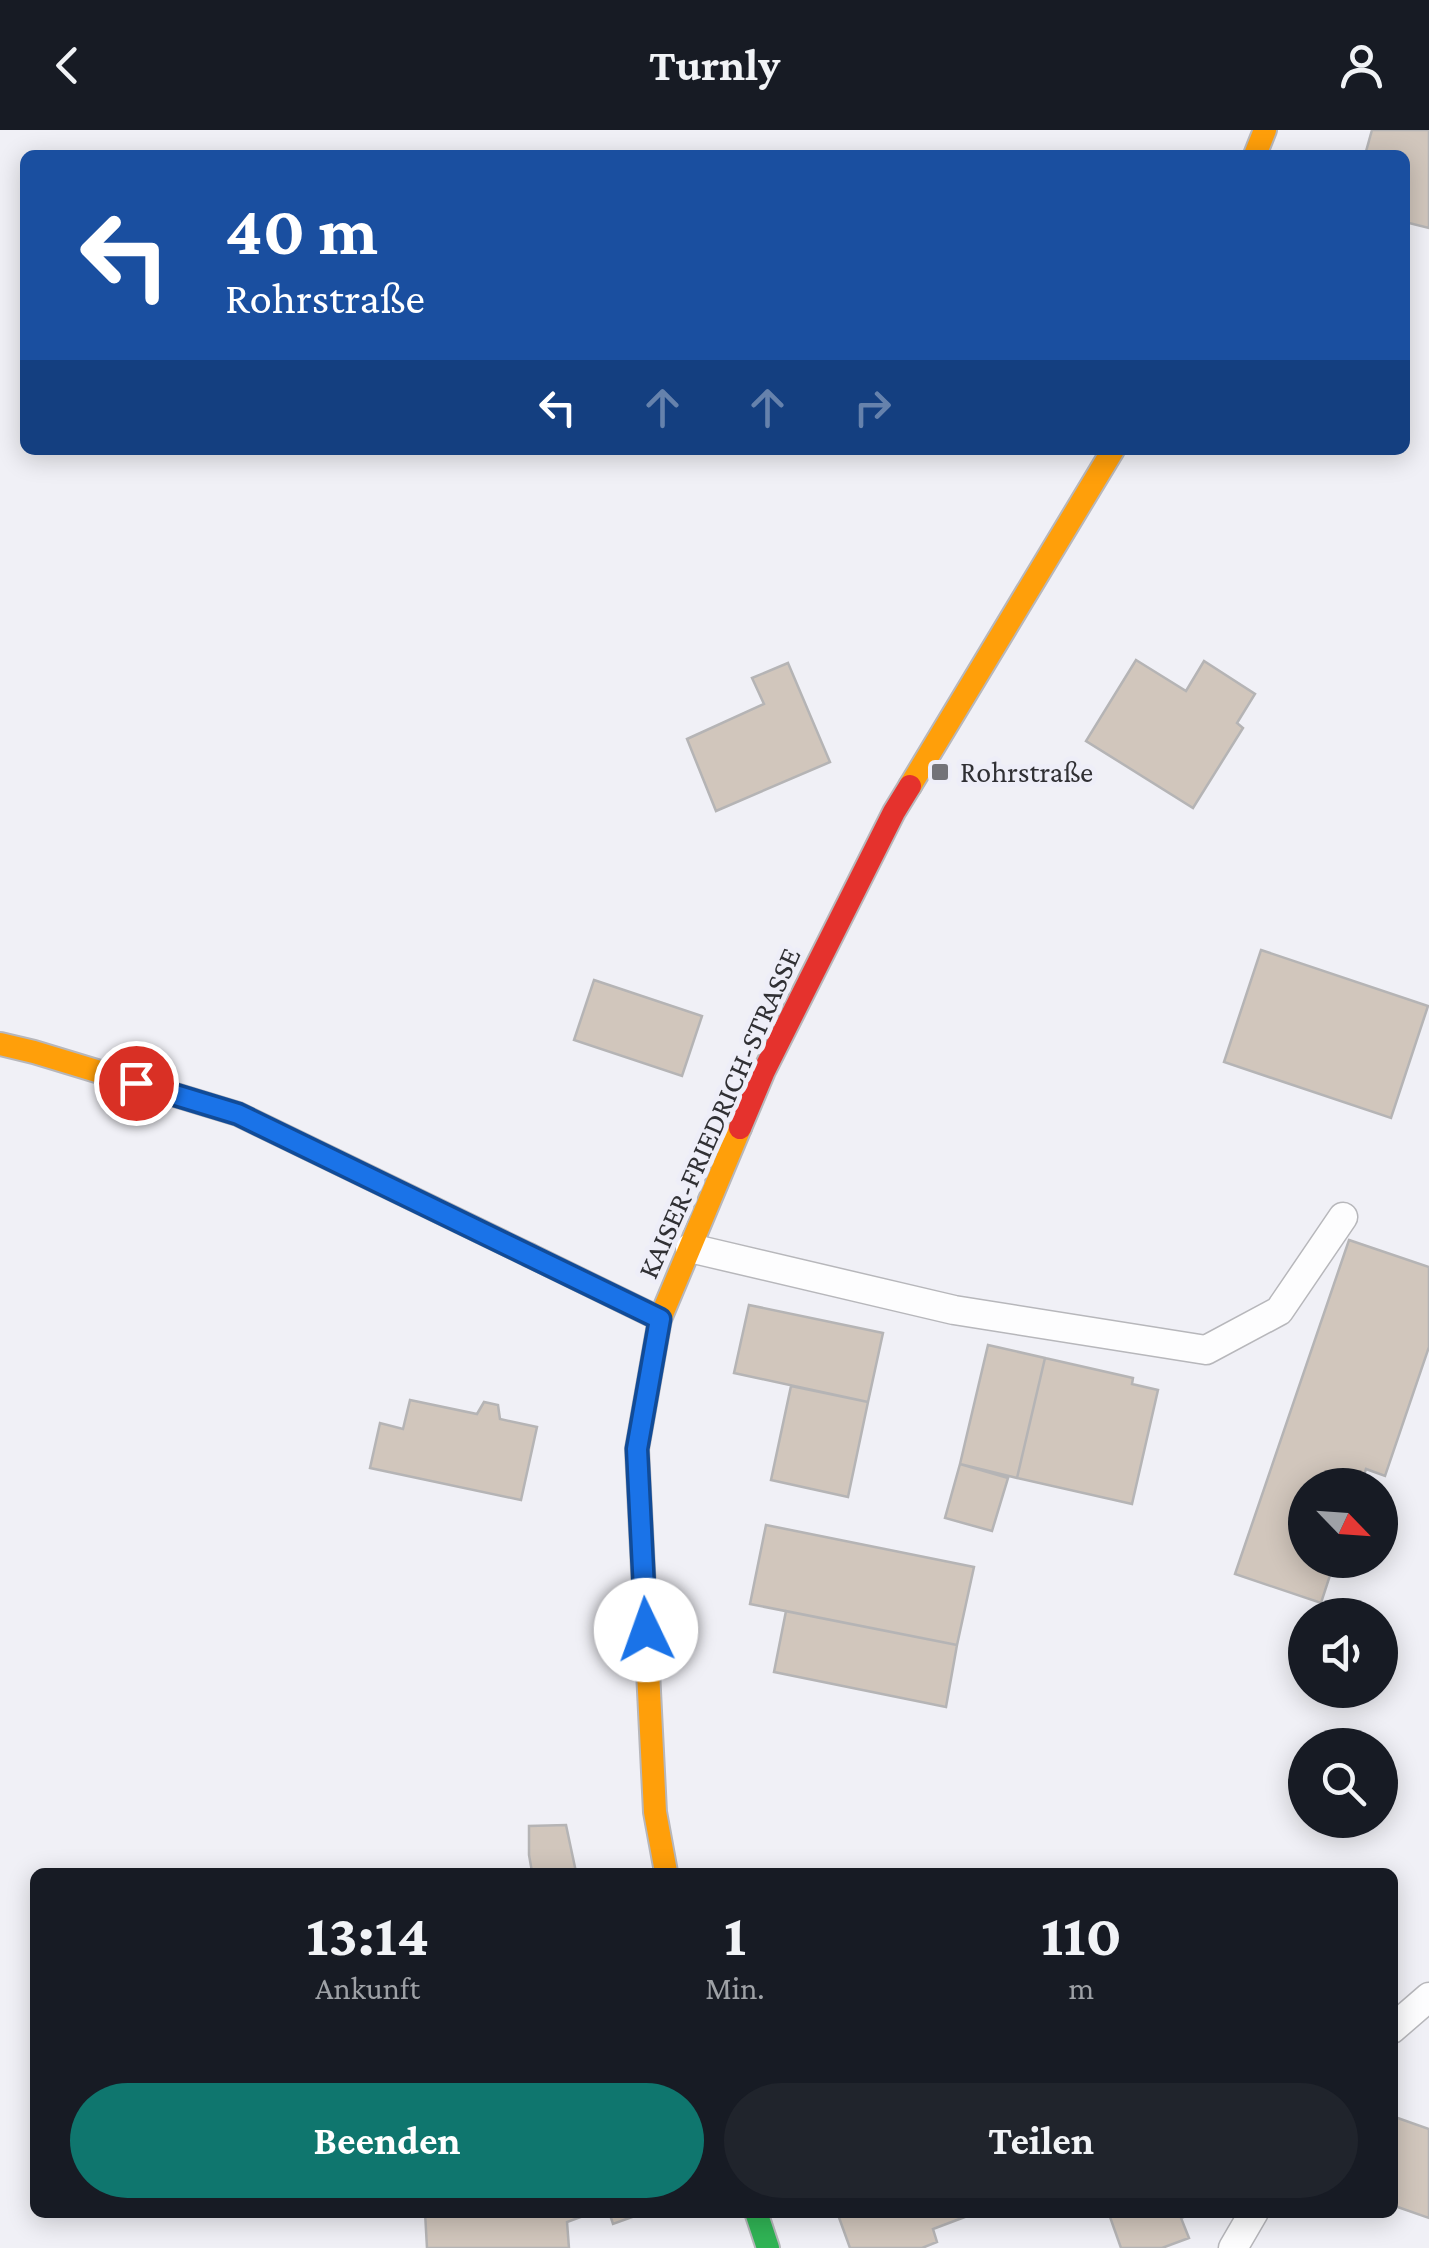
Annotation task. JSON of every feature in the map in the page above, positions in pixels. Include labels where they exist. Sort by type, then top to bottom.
[{"type":"main road","name":"KAISER-FRIEDRICH-STRASSE","points":[[665,1868],[654,1812],[637,1449],[660,1319],[764,1071],[894,812],[1110,455]]},
{"type":"main road","points":[[0,1044],[238,1114],[660,1319]]},
{"type":"main road","points":[[758,2218],[768,2248]]},
{"type":"lane","points":[[690,1248],[954,1310],[1206,1350],[1279,1310],[1342,1217]]},
{"type":"lane","points":[[1398,2025],[1429,1997]]},
{"type":"lane","points":[[1233,2248],[1250,2218]]},
{"type":"building","points":[[1372,130],[1429,130],[1429,228],[1410,223],[1410,150],[1366,150]]},
{"type":"building","points":[[1136,660],[1186,691],[1204,661],[1255,694],[1237,723],[1243,728],[1193,808],[1086,741]]},
{"type":"building","points":[[788,663],[830,762],[716,811],[687,739],[764,704],[752,678]]},
{"type":"building","points":[[1261,950],[1428,1006],[1391,1118],[1224,1062]]},
{"type":"building","points":[[594,980],[702,1016],[682,1076],[574,1040]]},
{"type":"building","points":[[1349,1240],[1429,1267],[1429,1347],[1388,1468],[1288,1468],[1288,1578],[1329,1578],[1323,1598],[1306,1598],[1235,1574]]},
{"type":"building","points":[[749,1305],[883,1333],[868,1402],[734,1373]]},
{"type":"building","points":[[988,1345],[1045,1358],[1017,1478],[960,1464]]},
{"type":"building","points":[[1045,1358],[1133,1378],[1132,1384],[1158,1390],[1132,1504],[1017,1478]]},
{"type":"building","points":[[791,1386],[868,1402],[848,1497],[771,1480]]},
{"type":"building","points":[[410,1400],[477,1414],[484,1402],[498,1405],[500,1419],[537,1427],[521,1500],[370,1468],[380,1423],[403,1429]]},
{"type":"building","points":[[960,1464],[1008,1478],[992,1531],[945,1518]]},
{"type":"building","points":[[766,1525],[974,1567],[957,1645],[750,1604]]},
{"type":"building","points":[[786,1611],[957,1645],[946,1707],[774,1672]]},
{"type":"building","points":[[566,1825],[575,1868],[531,1868],[529,1826]]},
{"type":"building","points":[[1398,2118],[1429,2129],[1429,2218],[1398,2207]]},
{"type":"building","points":[[425,2218],[578,2218],[567,2222],[569,2248],[427,2248]]},
{"type":"building","points":[[839,2218],[962,2218],[933,2229],[937,2242],[922,2248],[850,2248]]},
{"type":"building","points":[[1110,2218],[1181,2218],[1189,2238],[1162,2248],[1121,2248]]},
{"type":"traffic: fast","points":[[529,1255],[660,1319]]},
{"type":"traffic: fast","points":[[758,2218],[768,2248]]},
{"type":"traffic: slow","points":[[1257,150],[1265,130]]},
{"type":"traffic: slow","points":[[910,786],[1110,455]]},
{"type":"traffic: slow","points":[[0,1044],[238,1114],[529,1255]]},
{"type":"traffic: slow","points":[[665,1868],[655,1812],[637,1449],[660,1319],[740,1128]]},
{"type":"traffic: jam","points":[[740,1128],[764,1071],[910,786]]},
{"type":"place","name":"Rohrstraße","points":[[940,772]]},
{"type":"route","points":[[136,1083],[238,1114],[660,1319],[637,1449],[646,1630]]}]
